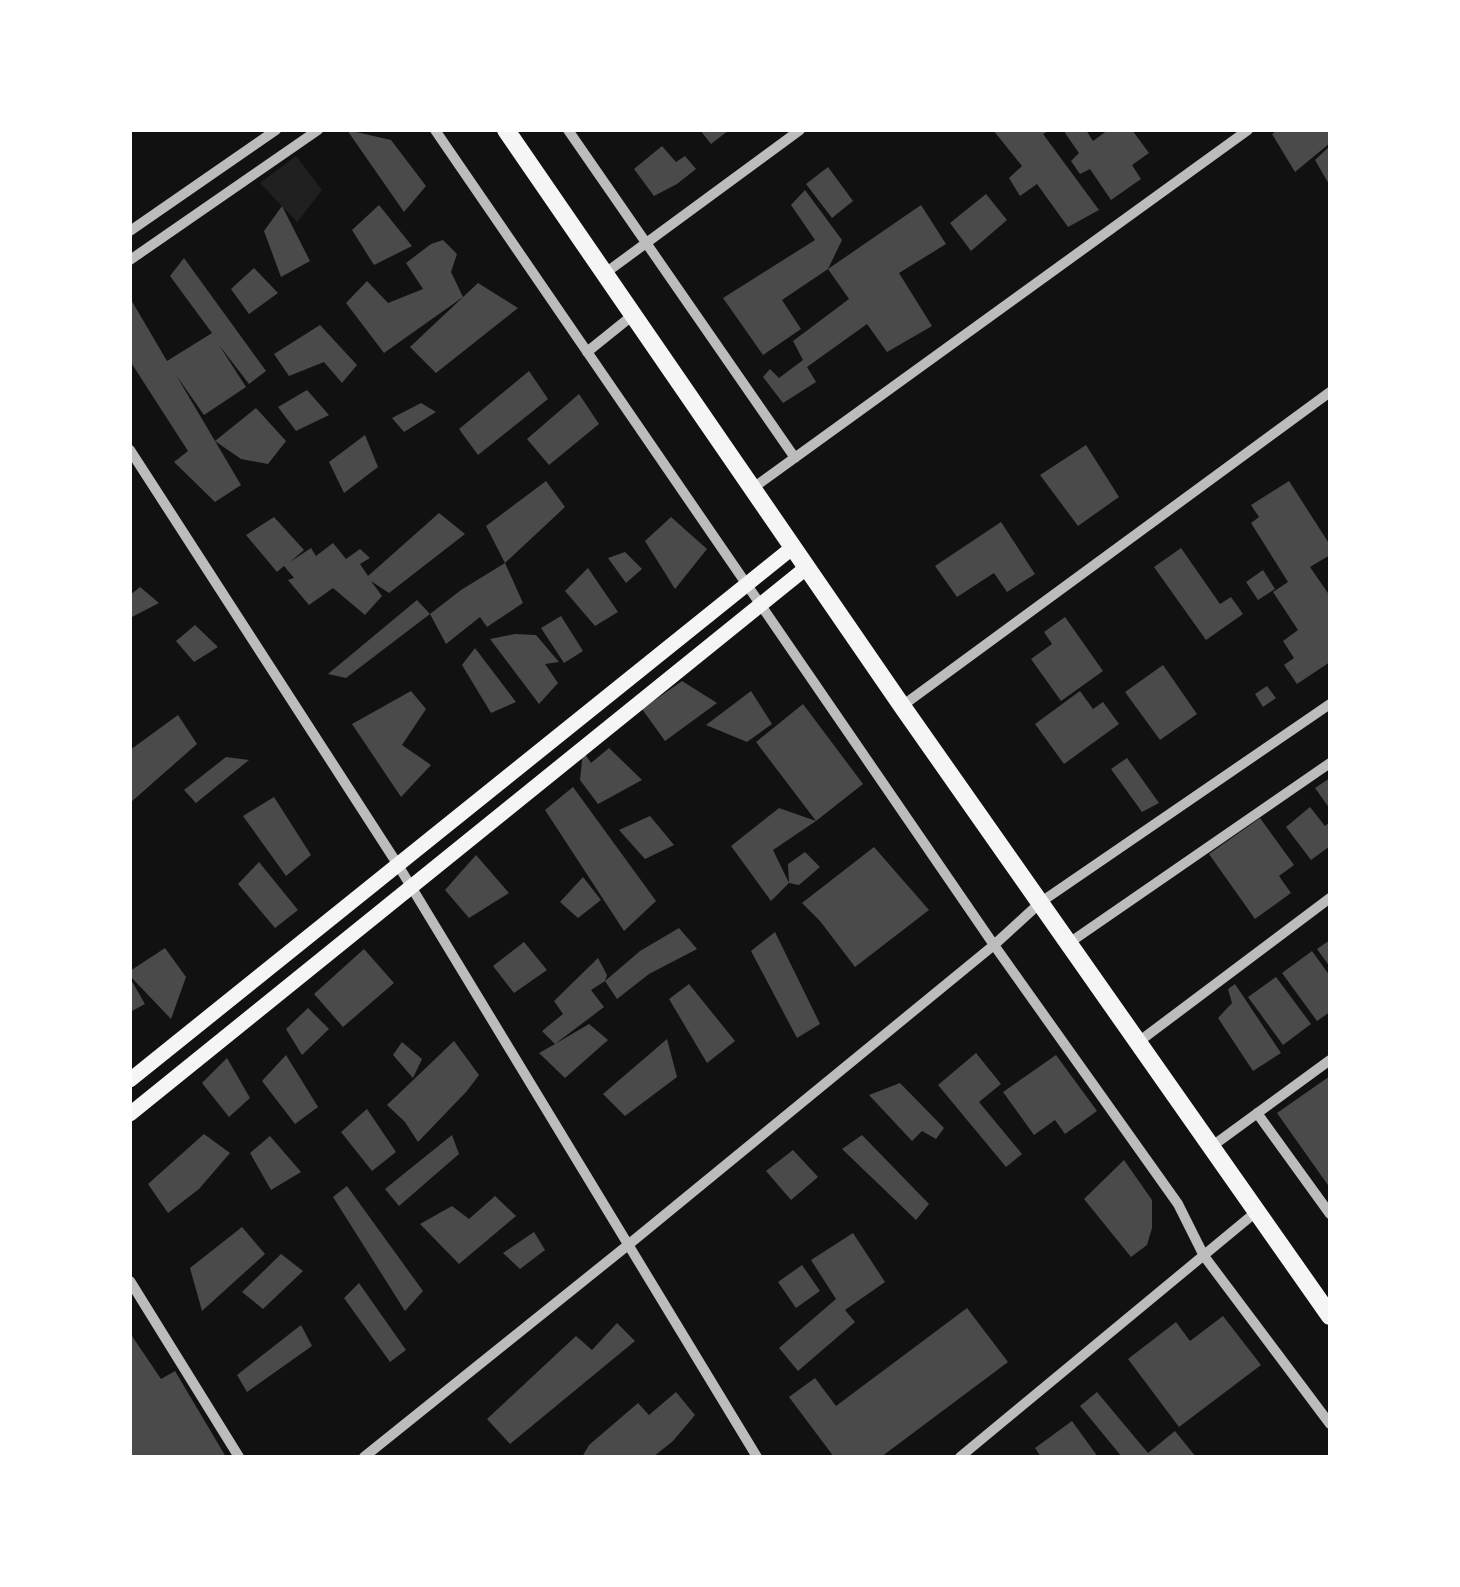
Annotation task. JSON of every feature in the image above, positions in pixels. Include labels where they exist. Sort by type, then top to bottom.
[{"type":"highway","points":[[506,130],[792,548],[1330,1316]]},
{"type":"main road","points":[[130,1080],[792,548]]},
{"type":"main road","points":[[130,1114],[806,568]]},
{"type":"street","points":[[130,231],[276,130]]},
{"type":"street","points":[[130,260],[318,130]]},
{"type":"street","points":[[436,130],[994,945],[1178,1204],[1204,1256],[1330,1424]]},
{"type":"street","points":[[568,130],[794,458]]},
{"type":"street","points":[[604,274],[800,130]]},
{"type":"street","points":[[753,488],[1248,130]]},
{"type":"street","points":[[587,352],[633,315]]},
{"type":"street","points":[[902,706],[1330,392]]},
{"type":"street","points":[[130,450],[398,865],[757,1457]]},
{"type":"street","points":[[364,1457],[994,945],[1041,902],[1330,704]]},
{"type":"street","points":[[1068,942],[1330,763]]},
{"type":"street","points":[[1137,1043],[1330,898]]},
{"type":"street","points":[[1210,1147],[1330,1060]]},
{"type":"street","points":[[1257,1113],[1330,1214]]},
{"type":"street","points":[[960,1457],[1256,1212]]},
{"type":"street","points":[[130,1281],[239,1457]]},
{"type":"shaded area","points":[[296,156],[322,190],[297,222],[260,183]]},
{"type":"building","points":[[347,130],[391,140],[426,186],[404,212]]},
{"type":"building","points":[[700,130],[729,130],[711,144]]},
{"type":"building","points":[[993,130],[1050,130],[1043,134],[1099,210],[1068,227],[1037,184],[1020,196],[1009,178],[1022,166]]},
{"type":"building","points":[[1086,130],[1093,141],[1108,130],[1132,130],[1149,153],[1132,165],[1141,179],[1111,200],[1090,169],[1080,174],[1071,161],[1079,153],[1065,133]]},
{"type":"building","points":[[1278,130],[1330,130],[1330,143],[1295,172],[1272,134]]},
{"type":"building","points":[[662,146],[676,162],[685,156],[696,169],[654,196],[634,169]]},
{"type":"building","points":[[1330,146],[1330,186],[1315,160]]},
{"type":"building","points":[[828,167],[853,201],[832,218],[806,184]]},
{"type":"building","points":[[805,190],[842,240],[828,269],[782,300],[801,329],[763,355],[723,298],[815,240],[791,205]]},
{"type":"building","points":[[986,194],[1007,220],[971,251],[950,223]]},
{"type":"building","points":[[379,205],[412,246],[374,265],[352,230]]},
{"type":"building","points":[[921,205],[946,244],[899,273],[932,326],[887,352],[867,324],[807,367],[816,382],[783,403],[763,377],[770,369],[779,378],[803,360],[793,341],[849,299],[828,269]]},
{"type":"building","points":[[282,206],[310,261],[281,277],[264,231]]},
{"type":"building","points":[[443,240],[457,254],[451,272],[463,297],[384,353],[346,303],[367,281],[388,303],[423,289],[406,263]]},
{"type":"building","points":[[184,258],[266,371],[249,384],[219,345],[246,387],[204,415],[176,375],[241,485],[215,502],[174,462],[188,451],[130,361],[130,298],[167,361],[212,333],[170,276]]},
{"type":"building","points":[[254,268],[278,293],[249,314],[231,289]]},
{"type":"building","points":[[478,283],[518,308],[436,373],[410,347]]},
{"type":"building","points":[[320,325],[357,365],[342,383],[324,362],[289,376],[274,354]]},
{"type":"building","points":[[529,371],[548,399],[478,455],[459,429]]},
{"type":"building","points":[[307,390],[329,415],[296,431],[278,407]]},
{"type":"building","points":[[579,394],[599,424],[549,465],[527,439]]},
{"type":"building","points":[[421,403],[436,412],[404,432],[392,418]]},
{"type":"building","points":[[256,408],[286,441],[268,464],[241,459],[215,441]]},
{"type":"building","points":[[365,435],[378,467],[344,493],[329,462]]},
{"type":"building","points":[[1086,445],[1119,497],[1078,526],[1040,475]]},
{"type":"building","points":[[546,481],[565,507],[505,563],[486,526]]},
{"type":"building","points":[[1289,481],[1330,545],[1330,555],[1310,567],[1330,596],[1330,662],[1297,684],[1284,665],[1294,658],[1283,641],[1298,630],[1273,592],[1288,582],[1251,523],[1259,517],[1251,505]]},
{"type":"building","points":[[439,513],[465,534],[389,593],[371,581],[382,596],[365,615],[333,588],[309,605],[288,580],[294,578],[284,566],[277,572],[246,535],[274,517],[304,550],[290,562],[311,548],[316,556],[333,543],[346,559],[360,549],[370,558],[360,564],[368,576]]},
{"type":"building","points":[[671,517],[707,549],[675,589],[645,541]]},
{"type":"building","points":[[1001,522],[1035,574],[1007,592],[994,573],[957,597],[935,566]]},
{"type":"building","points":[[1181,548],[1220,604],[1231,597],[1243,614],[1206,640],[1154,567]]},
{"type":"building","points":[[625,552],[642,569],[626,583],[608,558]]},
{"type":"building","points":[[505,563],[523,603],[487,627],[480,617],[446,644],[430,614]]},
{"type":"building","points":[[588,568],[618,612],[595,626],[565,591]]},
{"type":"building","points":[[1263,570],[1275,589],[1258,600],[1246,582]]},
{"type":"building","points":[[140,587],[159,603],[130,618],[130,595]]},
{"type":"building","points":[[417,600],[430,614],[346,678],[328,674]]},
{"type":"building","points":[[561,616],[583,651],[564,663],[541,628]]},
{"type":"building","points":[[1065,617],[1103,671],[1061,701],[1031,659],[1052,644],[1044,632]]},
{"type":"building","points":[[195,625],[218,647],[194,662],[176,641]]},
{"type":"building","points":[[536,635],[559,662],[545,664],[558,683],[539,704],[490,639]]},
{"type":"building","points":[[475,648],[516,702],[491,713],[462,665]]},
{"type":"building","points":[[1163,665],[1197,714],[1160,740],[1125,692]]},
{"type":"building","points":[[682,681],[717,703],[665,741],[642,709]]},
{"type":"building","points":[[1267,686],[1276,698],[1263,707],[1255,694]]},
{"type":"building","points":[[411,691],[426,709],[402,745],[431,765],[401,797],[352,724]]},
{"type":"building","points":[[751,691],[772,724],[747,742],[706,725]]},
{"type":"building","points":[[1080,691],[1093,709],[1103,702],[1119,724],[1064,764],[1035,724]]},
{"type":"building","points":[[803,704],[863,784],[816,821],[756,742]]},
{"type":"building","points":[[178,715],[197,744],[130,803],[130,750]]},
{"type":"building","points":[[609,748],[642,780],[598,804],[580,780],[583,751],[591,763]]},
{"type":"building","points":[[226,757],[249,760],[196,803],[184,790]]},
{"type":"building","points":[[1127,758],[1159,803],[1142,812],[1111,769]]},
{"type":"building","points":[[1330,778],[1330,809],[1315,788]]},
{"type":"building","points":[[573,787],[656,901],[624,931],[545,810]]},
{"type":"building","points":[[274,797],[311,855],[286,876],[243,816]]},
{"type":"building","points":[[1310,807],[1325,826],[1330,822],[1330,846],[1311,860],[1286,827]]},
{"type":"building","points":[[779,808],[816,821],[773,850],[789,883],[771,901],[731,846]]},
{"type":"building","points":[[650,816],[674,845],[645,859],[619,830]]},
{"type":"building","points":[[1260,818],[1294,865],[1279,876],[1291,893],[1255,919],[1209,854]]},
{"type":"building","points":[[874,847],[929,910],[855,967],[802,903]]},
{"type":"building","points":[[805,852],[820,867],[799,885],[789,883],[788,864]]},
{"type":"building","points":[[476,855],[509,893],[469,918],[445,890]]},
{"type":"building","points":[[259,862],[298,910],[275,928],[238,884]]},
{"type":"building","points":[[583,877],[601,900],[578,918],[560,902]]},
{"type":"building","points":[[679,928],[697,949],[649,974],[617,999],[605,981],[640,951]]},
{"type":"building","points":[[775,932],[820,1024],[797,1038],[751,951]]},
{"type":"building","points":[[1330,940],[1330,967],[1317,949]]},
{"type":"building","points":[[524,942],[547,970],[514,993],[493,966]]},
{"type":"building","points":[[165,948],[186,977],[171,1019],[130,976],[130,971]]},
{"type":"building","points":[[364,949],[394,983],[343,1027],[314,994]]},
{"type":"building","points":[[1312,951],[1330,976],[1330,1012],[1317,1021],[1282,973]]},
{"type":"building","points":[[598,958],[607,975],[605,981],[591,990],[604,1007],[555,1044],[542,1031],[563,1014],[554,1001]]},
{"type":"building","points":[[1276,977],[1311,1024],[1283,1045],[1248,997]]},
{"type":"building","points":[[130,978],[145,1004],[130,1012]]},
{"type":"building","points":[[689,984],[735,1041],[707,1063],[669,999]]},
{"type":"building","points":[[1235,984],[1281,1053],[1253,1071],[1218,1018],[1232,1003],[1228,989]]},
{"type":"building","points":[[308,1008],[329,1029],[302,1055],[286,1029]]},
{"type":"building","points":[[589,1024],[608,1040],[565,1078],[539,1053]]},
{"type":"building","points":[[667,1039],[677,1077],[625,1116],[603,1094]]},
{"type":"building","points":[[454,1041],[479,1075],[418,1142],[387,1105]]},
{"type":"building","points":[[402,1042],[422,1059],[413,1078],[393,1055]]},
{"type":"building","points":[[976,1053],[1001,1084],[979,1102],[1022,1154],[1006,1167],[938,1085]]},
{"type":"building","points":[[286,1055],[318,1107],[295,1124],[262,1081]]},
{"type":"building","points":[[1056,1055],[1097,1111],[1065,1134],[1055,1120],[1034,1135],[1003,1092]]},
{"type":"building","points":[[227,1058],[250,1098],[229,1117],[202,1083]]},
{"type":"building","points":[[1330,1076],[1330,1188],[1277,1113]]},
{"type":"building","points":[[900,1083],[944,1128],[936,1139],[922,1131],[912,1141],[869,1095]]},
{"type":"building","points":[[367,1109],[396,1152],[372,1171],[341,1132]]},
{"type":"building","points":[[204,1134],[230,1153],[199,1189],[168,1213],[148,1184]]},
{"type":"building","points":[[452,1135],[459,1154],[399,1206],[385,1189]]},
{"type":"building","points":[[862,1135],[929,1204],[916,1220],[842,1149]]},
{"type":"building","points":[[270,1136],[301,1172],[271,1190],[250,1153]]},
{"type":"building","points":[[793,1150],[818,1177],[791,1200],[766,1171]]},
{"type":"building","points":[[1124,1160],[1152,1200],[1152,1228],[1147,1245],[1131,1257],[1084,1199]]},
{"type":"building","points":[[347,1186],[423,1291],[405,1311],[333,1197]]},
{"type":"building","points":[[495,1196],[516,1216],[459,1264],[420,1224],[452,1206],[469,1219]]},
{"type":"building","points":[[242,1227],[265,1254],[202,1311],[190,1268]]},
{"type":"building","points":[[534,1232],[545,1250],[520,1269],[503,1253]]},
{"type":"building","points":[[853,1233],[885,1282],[845,1310],[855,1322],[798,1371],[779,1348],[836,1299],[811,1260]]},
{"type":"building","points":[[281,1254],[303,1271],[263,1309],[242,1292]]},
{"type":"building","points":[[802,1265],[820,1291],[796,1308],[778,1282]]},
{"type":"building","points":[[359,1283],[406,1350],[390,1362],[344,1298]]},
{"type":"building","points":[[967,1308],[1008,1362],[881,1457],[834,1457],[789,1397],[815,1378],[836,1406]]},
{"type":"building","points":[[1223,1316],[1261,1365],[1179,1427],[1128,1359],[1176,1322],[1190,1341]]},
{"type":"building","points":[[617,1323],[635,1341],[510,1444],[487,1419],[576,1336],[592,1350]]},
{"type":"building","points":[[301,1325],[312,1346],[247,1392],[237,1375]]},
{"type":"building","points":[[130,1333],[161,1379],[175,1371],[226,1457],[130,1457]]},
{"type":"building","points":[[676,1392],[695,1415],[653,1457],[582,1457],[589,1445],[638,1403],[649,1415]]},
{"type":"building","points":[[1097,1392],[1148,1453],[1175,1431],[1196,1457],[1122,1457],[1080,1406]]},
{"type":"building","points":[[1072,1421],[1098,1457],[1041,1457],[1035,1448]]}]
